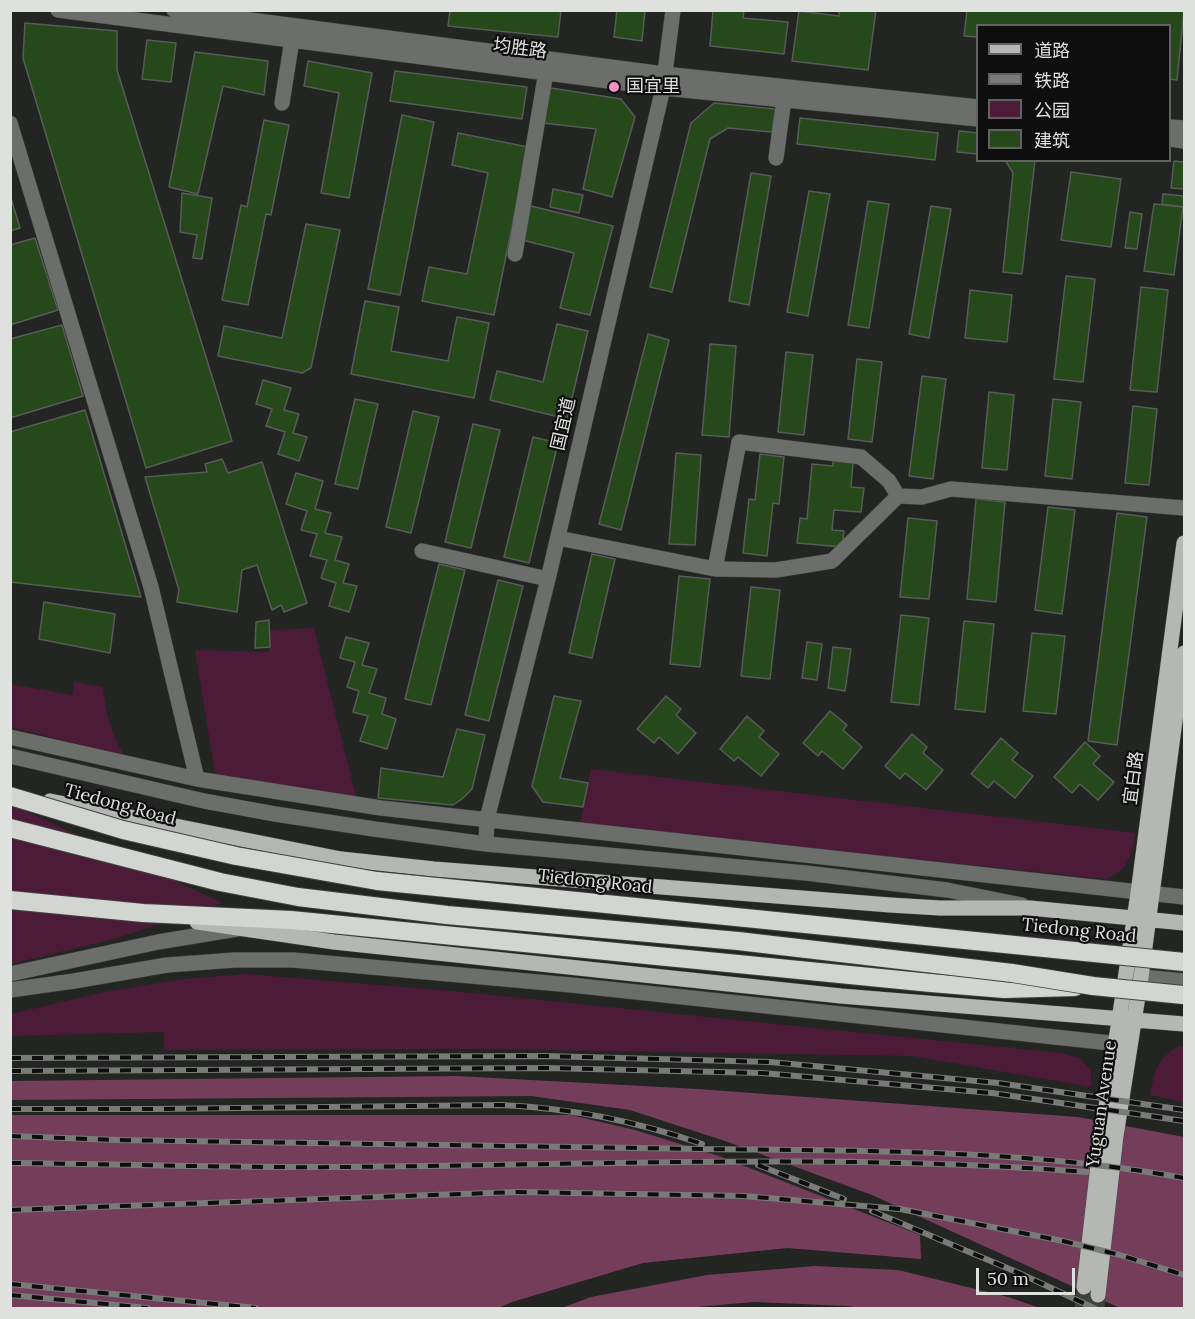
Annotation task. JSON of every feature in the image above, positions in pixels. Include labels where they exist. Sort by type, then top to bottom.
[{"type":"highway","name":"Tiedong Road","points":[[10,795],[123,830],[225,854],[377,881],[1185,962]]},
{"type":"highway","points":[[10,828],[220,882],[298,897],[447,915],[749,942],[1012,973],[1093,986],[1185,995]]},
{"type":"highway","points":[[10,900],[143,913],[291,920],[1004,989],[1093,986]]},
{"type":"main road","name":"宜白路","points":[[1145,894],[1185,543]]},
{"type":"main road","points":[[1127,1020],[1145,894],[1185,653]]},
{"type":"main road","points":[[10,795],[89,808],[341,859],[434,869],[890,905],[940,908],[1030,908]]},
{"type":"main road","name":"Tiedong Road","points":[[1030,908],[1185,923]]},
{"type":"main road","points":[[143,913],[346,944],[841,996],[1185,1024]]},
{"type":"main road","name":"Yuguan Avenue","points":[[1098,1295],[1116,1136],[1122,1044],[1141,977],[1142,918]]},
{"type":"main road","points":[[1084,1287],[1100,1148],[1122,1044]]},
{"type":"street","name":"均胜路","points":[[58,10],[269,23],[292,40],[546,72],[976,107]]},
{"type":"street","name":"均胜路","points":[[174,10],[784,99],[976,119]]},
{"type":"street","name":"国宜道","points":[[486,844],[487,819],[558,538],[663,81],[673,10]]},
{"type":"street","points":[[282,103],[292,40]]},
{"type":"street","points":[[515,254],[546,72]]},
{"type":"street","points":[[776,158],[784,99]]},
{"type":"street","points":[[10,123],[151,587],[196,779]]},
{"type":"street","points":[[716,569],[739,442],[861,457],[889,481],[898,496]]},
{"type":"street","points":[[558,538],[716,569],[776,570],[832,561],[898,496],[922,497],[951,489],[1185,508]]},
{"type":"street","points":[[422,551],[548,579]]},
{"type":"street","points":[[10,737],[196,779],[381,808],[1185,897]]},
{"type":"street","name":"Tiedong Road","points":[[10,756],[204,801],[275,814],[486,844],[806,873],[948,890],[1030,908]]},
{"type":"street","points":[[10,974],[158,942],[291,920]]},
{"type":"street","points":[[10,990],[167,964],[235,960],[293,960],[583,986],[1122,1044]]},
{"type":"street","points":[[1141,977],[1185,981]]},
{"type":"green space","points":[[314,628],[356,796],[216,779],[195,650],[269,652],[270,630]]},
{"type":"green space","points":[[74,682],[103,687],[110,723],[125,756],[11,727],[10,684],[72,695]]},
{"type":"green space","points":[[591,769],[1136,833],[1125,866],[1106,879],[580,824]]},
{"type":"green space","points":[[11,804],[222,903],[117,938],[11,964]]},
{"type":"green space","points":[[246,974],[452,991],[1061,1053],[1079,1058],[1091,1070],[1091,1087],[913,1056],[481,1049],[164,1050],[164,1032],[11,1036],[11,1014],[105,992],[183,979]]},
{"type":"green space","points":[[1180,1046],[1184,1047],[1184,1102],[1150,1095],[1158,1066],[1166,1055]]},
{"type":"shaded area","points":[[457,1076],[698,1089],[1078,1117],[1184,1137],[1184,1308],[1120,1308],[872,1195],[728,1142],[630,1110],[531,1096],[11,1100],[10,1081]]},
{"type":"shaded area","points":[[11,1115],[571,1115],[635,1130],[719,1156],[920,1235],[921,1259],[787,1248],[643,1263],[498,1308],[11,1308]]},
{"type":"shaded area","points":[[815,1266],[898,1270],[1008,1297],[1040,1308],[861,1308],[754,1302],[685,1308],[562,1308],[591,1297],[707,1275]]},
{"type":"building","points":[[450,10],[561,10],[558,37],[448,26]]},
{"type":"building","points":[[617,10],[645,10],[642,41],[614,37]]},
{"type":"building","points":[[713,10],[744,10],[743,18],[788,22],[784,54],[710,46]]},
{"type":"building","points":[[839,10],[876,10],[868,70],[792,61],[799,11],[839,16]]},
{"type":"building","points":[[967,10],[1184,10],[1177,80],[1171,79],[1171,24],[976,24],[976,37],[964,36]]},
{"type":"building","points":[[25,23],[117,31],[117,70],[232,441],[146,468],[23,58]]},
{"type":"building","points":[[147,40],[176,43],[171,82],[142,79]]},
{"type":"building","points":[[195,52],[268,61],[264,95],[223,86],[198,194],[169,187]]},
{"type":"building","points":[[308,61],[372,73],[349,198],[321,193],[339,93],[304,86]]},
{"type":"building","points":[[395,71],[527,87],[522,119],[390,101]]},
{"type":"building","points":[[551,88],[621,99],[635,117],[612,197],[583,189],[596,129],[543,123]]},
{"type":"building","points":[[714,103],[775,109],[772,132],[728,128],[710,139],[672,292],[650,287],[691,123]]},
{"type":"building","points":[[402,115],[434,122],[400,295],[368,289]]},
{"type":"building","points":[[800,118],[938,133],[935,160],[797,144]]},
{"type":"building","points":[[264,120],[289,125],[271,215],[266,214],[248,305],[222,300],[241,205],[247,207]]},
{"type":"building","points":[[959,131],[976,133],[976,154],[957,152]]},
{"type":"building","points":[[458,133],[528,147],[494,315],[422,301],[429,267],[467,274],[488,173],[452,165]]},
{"type":"building","points":[[1174,161],[1184,162],[1184,189],[1171,188]]},
{"type":"building","points":[[1006,162],[1035,162],[1022,274],[1003,272],[1013,173]]},
{"type":"building","points":[[1071,172],[1121,179],[1111,247],[1061,240]]},
{"type":"building","points":[[751,173],[771,176],[749,305],[729,301]]},
{"type":"building","points":[[553,189],[583,195],[579,213],[550,207]]},
{"type":"building","points":[[809,191],[830,194],[808,316],[787,312]]},
{"type":"building","points":[[182,193],[212,198],[202,259],[193,258],[197,235],[180,232]]},
{"type":"building","points":[[1163,194],[1184,196],[1184,207],[1162,204]]},
{"type":"building","points":[[10,195],[20,228],[10,231]]},
{"type":"building","points":[[868,201],[889,204],[869,328],[848,325]]},
{"type":"building","points":[[1154,204],[1183,207],[1174,275],[1144,271]]},
{"type":"building","points":[[531,206],[613,226],[590,315],[560,308],[574,253],[522,240]]},
{"type":"building","points":[[931,206],[951,209],[929,338],[909,334]]},
{"type":"building","points":[[1130,212],[1142,214],[1137,249],[1125,248]]},
{"type":"building","points":[[306,224],[340,230],[311,368],[302,373],[218,356],[224,326],[282,338]]},
{"type":"building","points":[[35,238],[58,310],[10,325],[10,245]]},
{"type":"building","points":[[1066,276],[1095,279],[1083,382],[1054,379]]},
{"type":"building","points":[[1141,287],[1168,290],[1157,392],[1130,390]]},
{"type":"building","points":[[970,290],[1012,295],[1007,342],[965,338]]},
{"type":"building","points":[[365,301],[399,307],[391,351],[448,361],[457,317],[489,323],[474,398],[351,374]]},
{"type":"building","points":[[557,324],[588,331],[567,419],[490,400],[497,371],[543,382]]},
{"type":"building","points":[[62,325],[83,396],[10,418],[10,339]]},
{"type":"building","points":[[648,334],[669,340],[621,530],[599,524]]},
{"type":"building","points":[[710,344],[736,346],[729,437],[702,435]]},
{"type":"building","points":[[786,352],[813,355],[804,435],[778,432]]},
{"type":"building","points":[[857,359],[882,362],[872,442],[848,439]]},
{"type":"building","points":[[922,376],[946,379],[933,479],[909,476]]},
{"type":"building","points":[[263,380],[291,388],[284,410],[299,414],[293,433],[307,437],[299,461],[278,454],[285,432],[266,426],[272,409],[256,404]]},
{"type":"building","points":[[989,392],[1014,395],[1007,470],[982,468]]},
{"type":"building","points":[[355,399],[378,404],[358,489],[335,484]]},
{"type":"building","points":[[1053,399],[1081,402],[1072,479],[1045,476]]},
{"type":"building","points":[[1133,406],[1157,409],[1149,485],[1125,483]]},
{"type":"building","points":[[85,410],[141,597],[10,582],[10,432]]},
{"type":"building","points":[[413,411],[439,417],[411,533],[386,527]]},
{"type":"building","points":[[473,424],[500,430],[471,548],[445,542]]},
{"type":"building","points":[[533,437],[558,443],[529,563],[504,557]]},
{"type":"building","points":[[676,453],[701,455],[695,545],[669,544]]},
{"type":"building","points":[[760,454],[784,457],[779,504],[773,503],[767,556],[743,553],[749,499],[755,500]]},
{"type":"building","points":[[222,459],[228,473],[262,462],[307,603],[284,612],[281,605],[272,610],[257,565],[242,570],[237,612],[177,602],[179,590],[145,477],[207,472],[205,464]]},
{"type":"building","points":[[833,461],[853,463],[851,487],[864,488],[861,512],[834,510],[832,530],[844,531],[842,547],[797,543],[800,518],[807,519],[812,464],[833,466]]},
{"type":"building","points":[[296,473],[323,481],[315,509],[331,513],[325,533],[342,537],[335,560],[349,564],[343,583],[357,586],[349,612],[329,606],[336,583],[321,578],[327,560],[310,556],[317,534],[301,530],[307,511],[286,504]]},
{"type":"building","points":[[976,499],[1005,502],[996,602],[967,599]]},
{"type":"building","points":[[1048,507],[1075,510],[1062,614],[1035,610]]},
{"type":"building","points":[[1117,513],[1147,517],[1117,745],[1088,741]]},
{"type":"building","points":[[908,518],[937,521],[929,599],[900,597]]},
{"type":"building","points":[[592,554],[615,559],[592,658],[569,653]]},
{"type":"building","points":[[439,564],[465,570],[431,705],[405,699]]},
{"type":"building","points":[[679,576],[710,579],[700,667],[670,664]]},
{"type":"building","points":[[498,580],[523,586],[489,721],[465,715]]},
{"type":"building","points":[[751,587],[780,590],[770,679],[741,676]]},
{"type":"building","points":[[44,602],[115,614],[110,653],[39,639]]},
{"type":"building","points":[[901,615],[929,618],[919,705],[891,702]]},
{"type":"building","points":[[269,620],[270,647],[255,648],[256,622]]},
{"type":"building","points":[[964,621],[994,624],[985,712],[955,709]]},
{"type":"building","points":[[1032,633],[1065,636],[1056,714],[1023,711]]},
{"type":"building","points":[[346,637],[369,643],[362,665],[377,669],[369,693],[386,698],[382,714],[396,719],[387,749],[360,741],[368,716],[353,712],[359,691],[347,687],[355,662],[340,658]]},
{"type":"building","points":[[807,642],[822,644],[817,680],[802,678]]},
{"type":"building","points":[[833,647],[851,649],[845,691],[828,688]]},
{"type":"building","points":[[554,696],[581,701],[560,778],[588,783],[583,807],[543,802],[532,786]]},
{"type":"building","points":[[666,696],[681,709],[676,715],[696,733],[678,754],[659,737],[654,743],[637,729]]},
{"type":"building","points":[[830,711],[847,725],[843,730],[862,747],[843,769],[822,751],[818,756],[803,743]]},
{"type":"building","points":[[747,716],[764,731],[759,737],[779,754],[761,776],[738,757],[734,761],[720,749]]},
{"type":"building","points":[[457,729],[485,735],[472,789],[462,799],[453,805],[378,798],[381,768],[443,777]]},
{"type":"building","points":[[912,734],[927,747],[923,753],[943,770],[926,790],[905,773],[900,779],[885,766]]},
{"type":"building","points":[[1001,738],[1018,753],[1012,760],[1033,776],[1015,798],[994,781],[988,788],[971,774]]},
{"type":"building","points":[[1085,742],[1100,756],[1093,764],[1114,782],[1098,800],[1080,784],[1072,793],[1054,777]]},
{"type":"tunnel","points":[[1082,1308],[1084,1287]]},
{"type":"tunnel","points":[[1097,1308],[1098,1295]]},
{"type":"railway","points":[[10,1058],[545,1056],[770,1062],[998,1083],[1184,1110]]},
{"type":"railway","points":[[10,1071],[546,1068],[762,1073],[992,1093],[1184,1121]]},
{"type":"railway","points":[[10,1109],[501,1105],[552,1109],[603,1117],[702,1144]]},
{"type":"railway","points":[[10,1136],[117,1140],[944,1153],[1065,1162],[1184,1178]]},
{"type":"railway","points":[[10,1163],[304,1167],[810,1162],[995,1166],[1087,1172]]},
{"type":"railway","points":[[758,1165],[844,1199]]},
{"type":"railway","points":[[10,1210],[518,1192],[743,1196],[900,1209],[1063,1241],[1120,1255],[1184,1275]]},
{"type":"railway","points":[[872,1211],[1019,1273],[1094,1308]]},
{"type":"railway","points":[[10,1284],[256,1308]]},
{"type":"railway","points":[[10,1295],[148,1308]]},
{"type":"place","name":"国宜里","points":[[614,87]]}]
